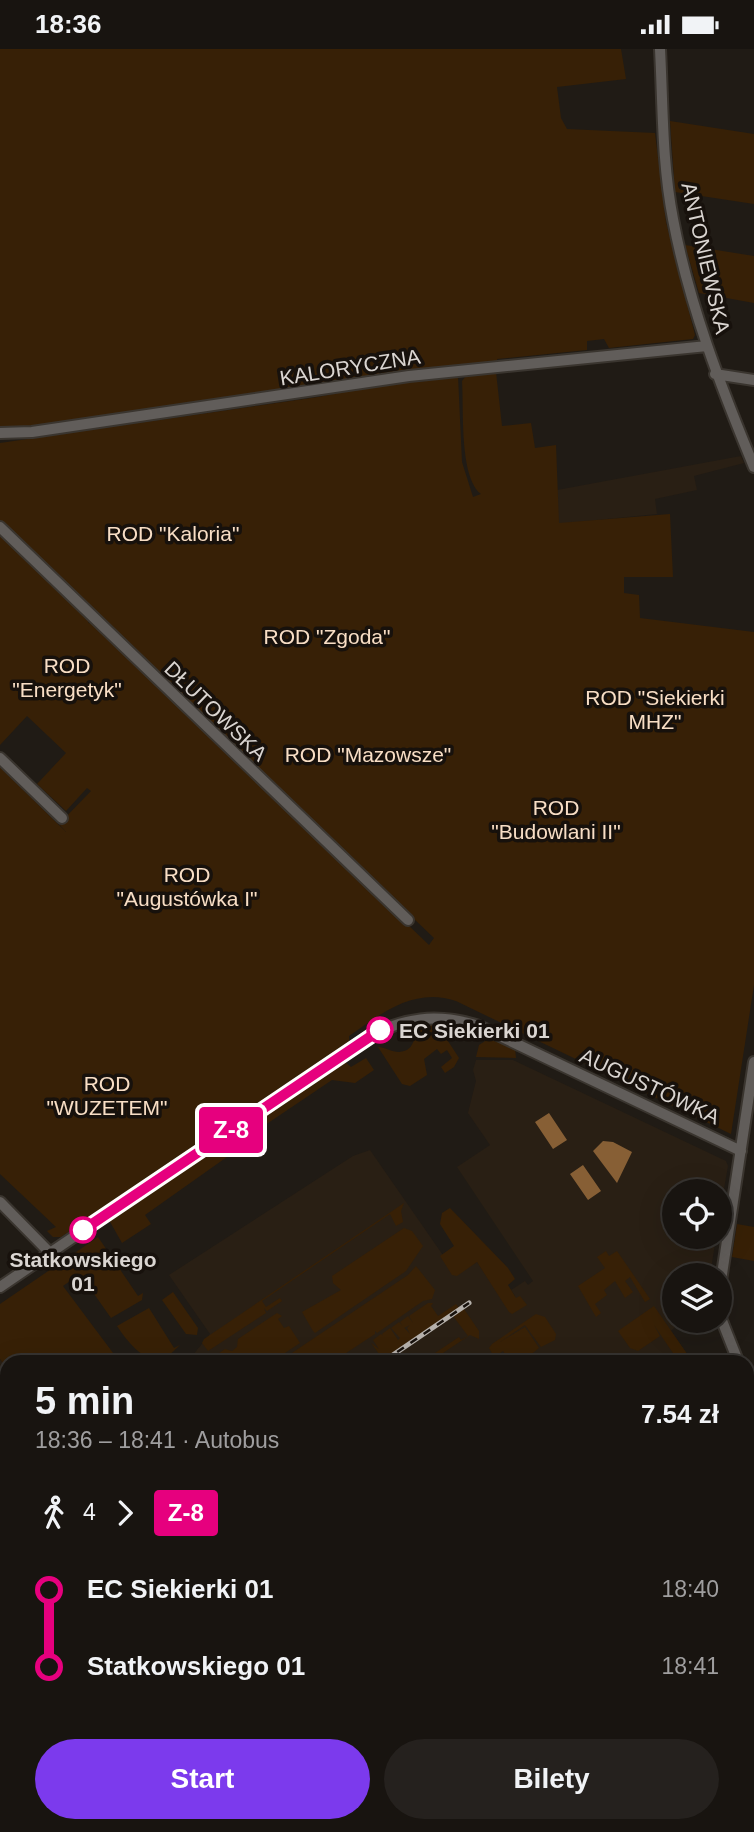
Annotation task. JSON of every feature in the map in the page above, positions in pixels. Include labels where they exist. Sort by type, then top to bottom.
[{"type":"street","name":"ANTONIEWSKA","points":[[660,49],[669,194],[679,248],[715,373],[754,467]]},
{"type":"street","name":"KALORYCZNA","points":[[0,433],[44,431],[409,376],[707,346]]},
{"type":"street","points":[[715,373],[754,380]]},
{"type":"street","name":"DŁUTOWSKA","points":[[0,527],[408,920]]},
{"type":"street","points":[[0,758],[62,818]]},
{"type":"street","name":"AUGUSTÓWKA","points":[[0,1287],[365,1039],[393,1024],[413,1018],[451,1019],[479,1027],[741,1151]]},
{"type":"street","points":[[724,1263],[754,1062]]},
{"type":"street","points":[[0,1202],[50,1252]]},
{"type":"street","points":[[727,1333],[736,1355]]},
{"type":"shaded area","points":[[741,456],[744,463],[694,476],[697,490],[655,499],[657,514],[558,524],[557,490]]},
{"type":"shaded area","points":[[476,1060],[513,1060],[726,1161],[726,1179],[662,1179],[662,1249],[714,1249],[712,1263],[662,1263],[662,1333],[672,1333],[688,1355],[193,1355],[210,1334],[169,1275],[353,1156],[370,1150],[456,1274],[477,1262],[505,1303],[515,1296],[511,1290],[525,1281],[528,1285],[533,1281],[457,1167],[490,1145],[468,1113],[476,1081],[473,1070]]},
{"type":"shaded area","points":[[549,1113],[567,1140],[553,1149],[535,1122]]},
{"type":"shaded area","points":[[603,1141],[613,1142],[632,1152],[617,1183],[593,1151]]},
{"type":"shaded area","points":[[583,1165],[601,1191],[588,1200],[570,1174]]},
{"type":"green space","points":[[0,49],[621,49],[626,79],[557,87],[561,118],[567,129],[655,133],[666,222],[695,335],[693,339],[609,348],[604,339],[587,341],[587,350],[497,359],[498,362],[415,373],[419,382],[458,376],[462,462],[473,497],[481,494],[469,473],[466,458],[462,381],[466,376],[496,372],[502,426],[531,423],[535,448],[556,445],[559,523],[670,514],[673,577],[624,577],[624,593],[639,595],[640,618],[754,632],[754,985],[731,1134],[456,1001],[426,997],[386,1011],[349,1036],[349,1042],[61,1237],[53,1237],[47,1231],[56,1227],[0,1174],[0,767],[66,832],[59,824],[91,791],[87,788],[66,811],[37,784],[66,753],[27,716],[0,745],[0,533],[90,620],[88,623],[94,624],[429,945],[434,938],[0,523],[0,443],[318,397],[388,383],[384,374],[143,409],[143,413],[0,431]]},
{"type":"green space","points":[[670,121],[754,134],[754,204],[675,192]]},
{"type":"green space","points":[[685,245],[754,256],[754,303],[699,293]]},
{"type":"green space","points":[[439,1022],[464,1027],[470,1033],[466,1036],[452,1031],[446,1038],[459,1058],[454,1067],[445,1073],[441,1067],[452,1058],[447,1050],[441,1054],[437,1049],[424,1059],[427,1075],[410,1086],[402,1084],[378,1047],[396,1052],[405,1051],[412,1045],[422,1023]]},
{"type":"green space","points":[[490,1038],[515,1048],[516,1058],[476,1057],[479,1045]]},
{"type":"green space","points":[[366,1058],[374,1070],[355,1083],[332,1080],[237,1144],[234,1152],[145,1215],[151,1224],[122,1243],[109,1220],[344,1061],[351,1067]]},
{"type":"green space","points":[[404,1203],[401,1211],[403,1222],[396,1226],[390,1214],[262,1301],[266,1307],[280,1298],[282,1301],[267,1311],[264,1308],[266,1313],[208,1351],[202,1343],[204,1339]]},
{"type":"green space","points":[[450,1208],[508,1268],[515,1279],[508,1285],[516,1298],[520,1296],[527,1305],[512,1314],[509,1312],[477,1262],[457,1276],[452,1275],[440,1256],[454,1246],[440,1224],[442,1213]]},
{"type":"green space","points":[[737,1224],[754,1227],[754,1261],[732,1257]]},
{"type":"green space","points":[[404,1228],[412,1231],[423,1246],[406,1271],[315,1333],[302,1312],[341,1290],[333,1283],[332,1276]]},
{"type":"green space","points":[[98,1237],[138,1296],[143,1293],[142,1300],[111,1318],[80,1274],[63,1286],[115,1355],[0,1355],[0,1304]]},
{"type":"green space","points":[[606,1251],[609,1256],[617,1251],[650,1299],[645,1302],[630,1277],[625,1281],[633,1292],[625,1298],[615,1281],[604,1290],[607,1295],[595,1304],[601,1313],[596,1317],[578,1286],[605,1268],[597,1257]]},
{"type":"green space","points":[[416,1266],[435,1290],[432,1299],[423,1301],[377,1333],[375,1331],[375,1334],[343,1355],[289,1355],[408,1275]]},
{"type":"green space","points":[[173,1292],[198,1328],[197,1335],[186,1334],[162,1300]]},
{"type":"green space","points":[[428,1303],[433,1303],[431,1306],[438,1316],[456,1304],[459,1308],[389,1355],[380,1355],[371,1343],[379,1349],[373,1340],[381,1334],[383,1336],[390,1328],[398,1340],[400,1338],[391,1328],[399,1322],[403,1326],[400,1322],[408,1316],[413,1323],[409,1316]]},
{"type":"green space","points":[[654,1306],[662,1318],[662,1333],[673,1333],[688,1355],[674,1355],[654,1325],[660,1336],[638,1351],[630,1348],[618,1331]]},
{"type":"green space","points":[[149,1308],[174,1348],[180,1345],[169,1355],[144,1355],[117,1326]]},
{"type":"green space","points":[[464,1309],[479,1331],[479,1339],[470,1335],[440,1355],[432,1355],[459,1337],[461,1340],[468,1336],[453,1316]]},
{"type":"green space","points":[[277,1313],[282,1316],[278,1319],[284,1328],[289,1326],[300,1343],[282,1355],[216,1355],[225,1349],[232,1351],[237,1347],[238,1339]]},
{"type":"green space","points":[[536,1314],[545,1317],[556,1334],[555,1340],[541,1347],[525,1325],[500,1342],[525,1327],[539,1348],[530,1355],[506,1355],[503,1351],[493,1355],[489,1348]]},
{"type":"railway","points":[[393,1355],[469,1303]]},
{"type":"bus line","name":"Z-8","points":[[83,1230],[380,1030]]},
{"type":"place","name":"EC Siekierki 01","points":[[380,1030]]},
{"type":"place","name":"Statkowskiego 01","points":[[83,1230]]},
{"type":"park label","name":"ROD \"Kaloria\"","points":[[173,533]]},
{"type":"park label","name":"ROD \"Zgoda\"","points":[[327,636]]},
{"type":"park label","name":"ROD \"Energetyk\"","points":[[67,677]]},
{"type":"park label","name":"ROD \"Siekierki MHZ\"","points":[[655,709]]},
{"type":"park label","name":"ROD \"Mazowsze\"","points":[[368,754]]},
{"type":"park label","name":"ROD \"Budowlani II\"","points":[[556,819]]},
{"type":"park label","name":"ROD \"Augustówka I\"","points":[[187,886]]},
{"type":"park label","name":"ROD \"WUZETEM\"","points":[[107,1095]]}]
